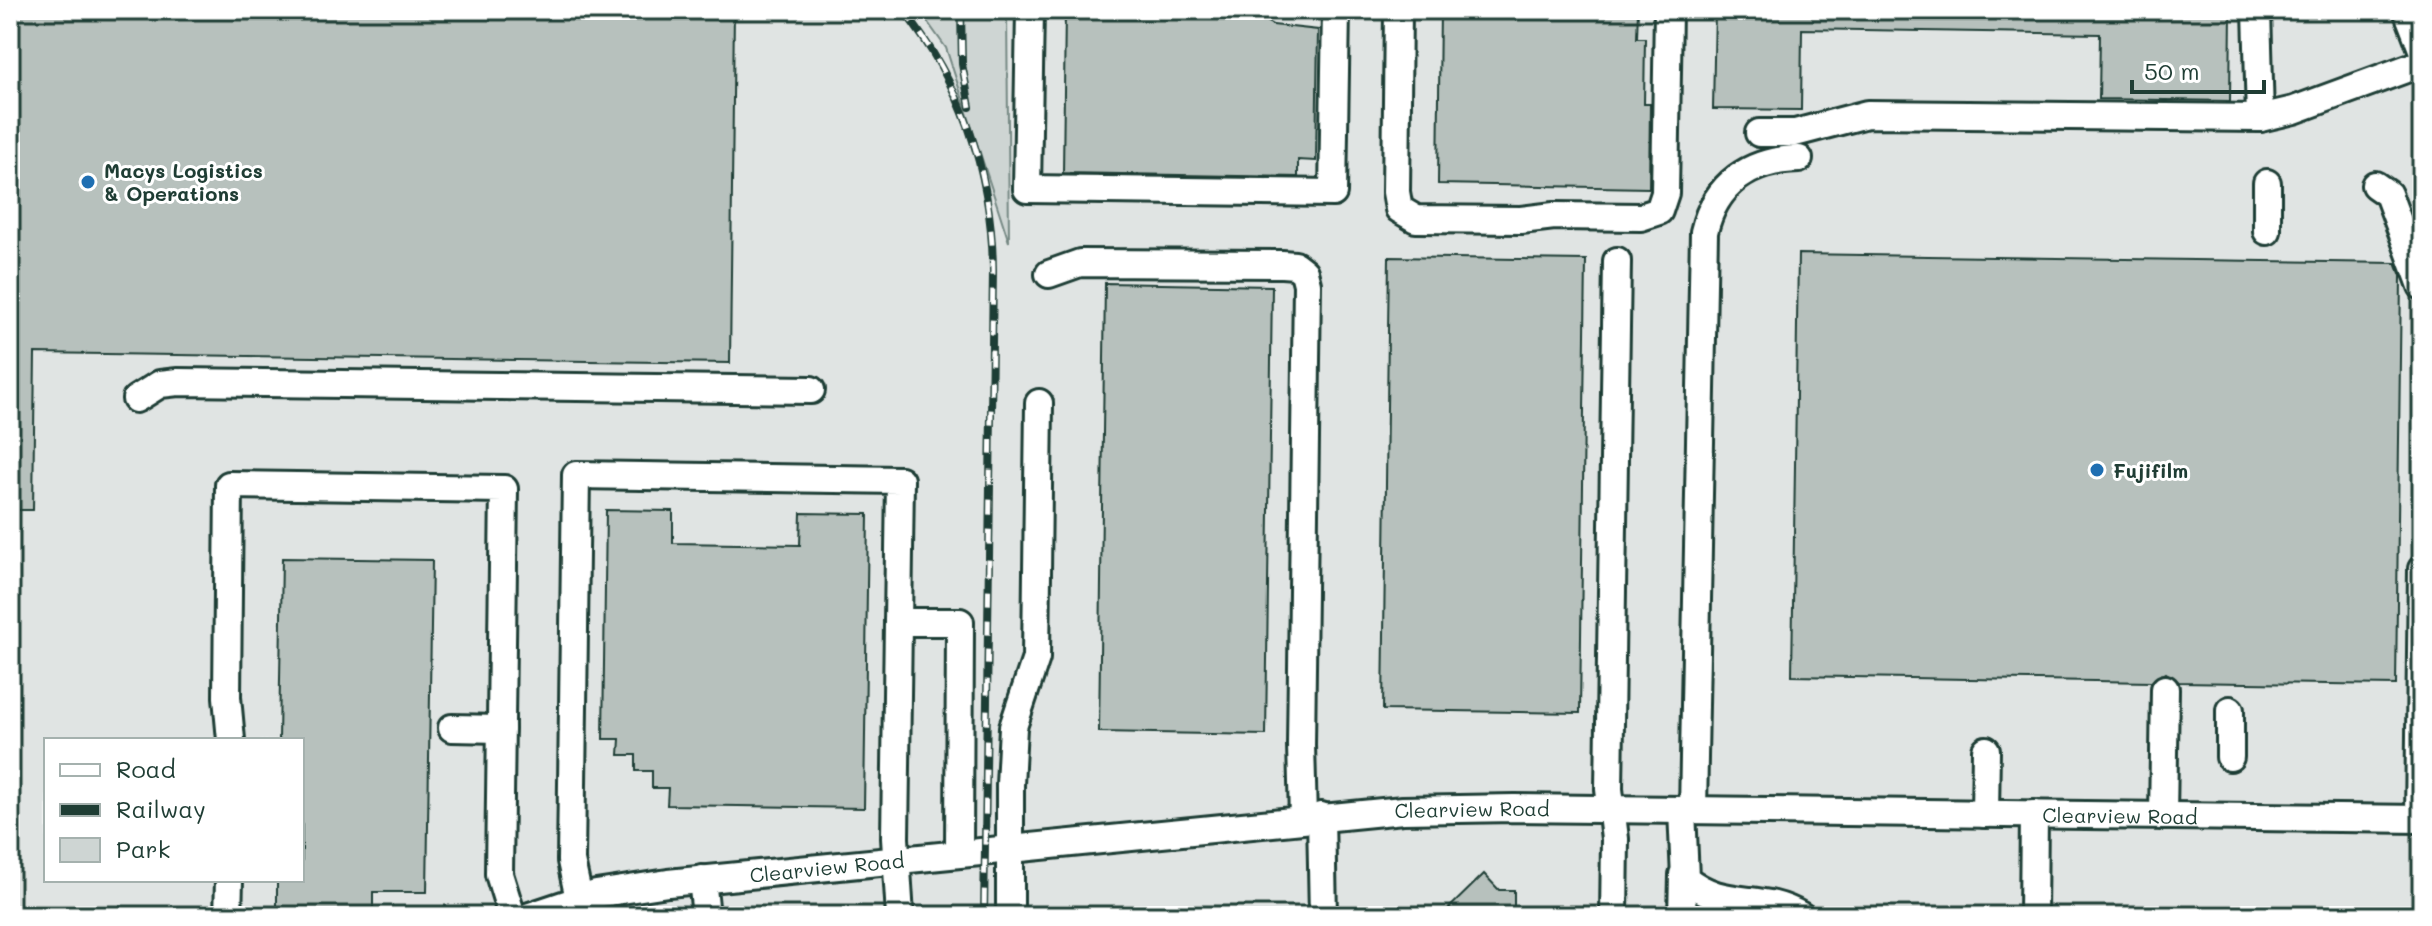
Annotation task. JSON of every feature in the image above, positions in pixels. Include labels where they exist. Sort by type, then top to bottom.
[{"type":"street","points":[[1030,10],[1027,189],[1333,193],[1336,10]]},
{"type":"street","points":[[1398,10],[1396,192],[1399,209],[1416,219],[1521,220],[1554,216],[1641,217],[1659,211],[1665,193],[1668,10]]},
{"type":"street","points":[[2257,10],[2260,118]]},
{"type":"street","points":[[2407,10],[2422,49]]},
{"type":"street","points":[[1759,133],[1795,133],[1867,114],[2260,118],[2294,110],[2422,63]]},
{"type":"street","points":[[1682,916],[1688,810],[1704,232],[1712,206],[1734,178],[1764,164],[1799,159]]},
{"type":"street","points":[[2267,183],[2267,231]]},
{"type":"street","points":[[2375,185],[2388,194],[2422,286]]},
{"type":"street","points":[[1614,916],[1612,809],[1617,261]]},
{"type":"street","points":[[1049,274],[1080,263],[1282,264],[1295,265],[1304,272],[1307,284],[1301,745],[1323,916]]},
{"type":"street","points":[[136,399],[160,384],[178,382],[811,390]]},
{"type":"street","points":[[1010,916],[1013,727],[1036,658],[1039,403]]},
{"type":"street","points":[[579,899],[571,861],[576,475],[900,480],[895,860],[900,916]]},
{"type":"street","points":[[231,738],[227,697],[229,485],[504,489],[499,874],[512,916]]},
{"type":"street","points":[[2420,819],[2422,569]]},
{"type":"street","points":[[898,622],[960,622],[959,853]]},
{"type":"street","points":[[2163,816],[2165,689]]},
{"type":"street","points":[[2230,710],[2230,757]]},
{"type":"street","points":[[452,728],[501,729]]},
{"type":"street","points":[[1985,814],[1986,750]]},
{"type":"street","name":"Clearview Road","points":[[530,916],[579,899],[631,887],[1312,817],[1457,808],[2420,819]]},
{"type":"street","points":[[2033,916],[2034,814]]},
{"type":"street","points":[[1683,875],[1719,906],[1774,902],[1801,916]]},
{"type":"street","points":[[702,879],[706,916]]},
{"type":"street","points":[[228,916],[229,882]]},
{"type":"shaded area","points":[[10,10],[2422,10],[2422,916],[10,916]]},
{"type":"green space","points":[[919,10],[1007,10],[1009,242],[946,48]]},
{"type":"building","points":[[10,10],[734,10],[730,363],[35,353],[33,510],[10,510]]},
{"type":"building","points":[[1065,10],[1246,10],[1273,25],[1318,30],[1316,161],[1298,160],[1298,177],[1063,173]]},
{"type":"building","points":[[1440,10],[1638,10],[1637,38],[1645,38],[1644,104],[1650,104],[1649,188],[1438,184]]},
{"type":"building","points":[[1715,10],[2231,10],[2230,101],[2099,99],[2100,34],[1802,29],[1801,110],[1713,109]]},
{"type":"building","name":"Fujifilm","points":[[1798,254],[2396,263],[2401,276],[2396,685],[2179,682],[2166,673],[2151,682],[1792,676]]},
{"type":"building","points":[[1389,257],[1586,260],[1580,713],[1383,710]]},
{"type":"building","points":[[1105,283],[1272,286],[1266,735],[1099,732]]},
{"type":"building","points":[[606,510],[673,511],[673,543],[800,545],[801,513],[868,514],[864,808],[667,805],[668,788],[652,788],[652,771],[636,771],[636,755],[619,755],[620,739],[603,739]]},
{"type":"building","points":[[282,558],[432,560],[427,892],[373,892],[373,916],[277,916],[277,882],[304,882],[304,738],[279,738]]},
{"type":"building","points":[[1484,874],[1499,890],[1514,890],[1514,916],[1441,916]]},
{"type":"railway","points":[[903,10],[943,70],[958,101],[980,166],[991,235],[984,916]]},
{"type":"railway","points":[[961,10],[962,64],[970,107]]},
{"type":"place","name":"Macys Logistics & Operations","points":[[88,182]]},
{"type":"place","name":"Fujifilm","points":[[2097,470]]}]
